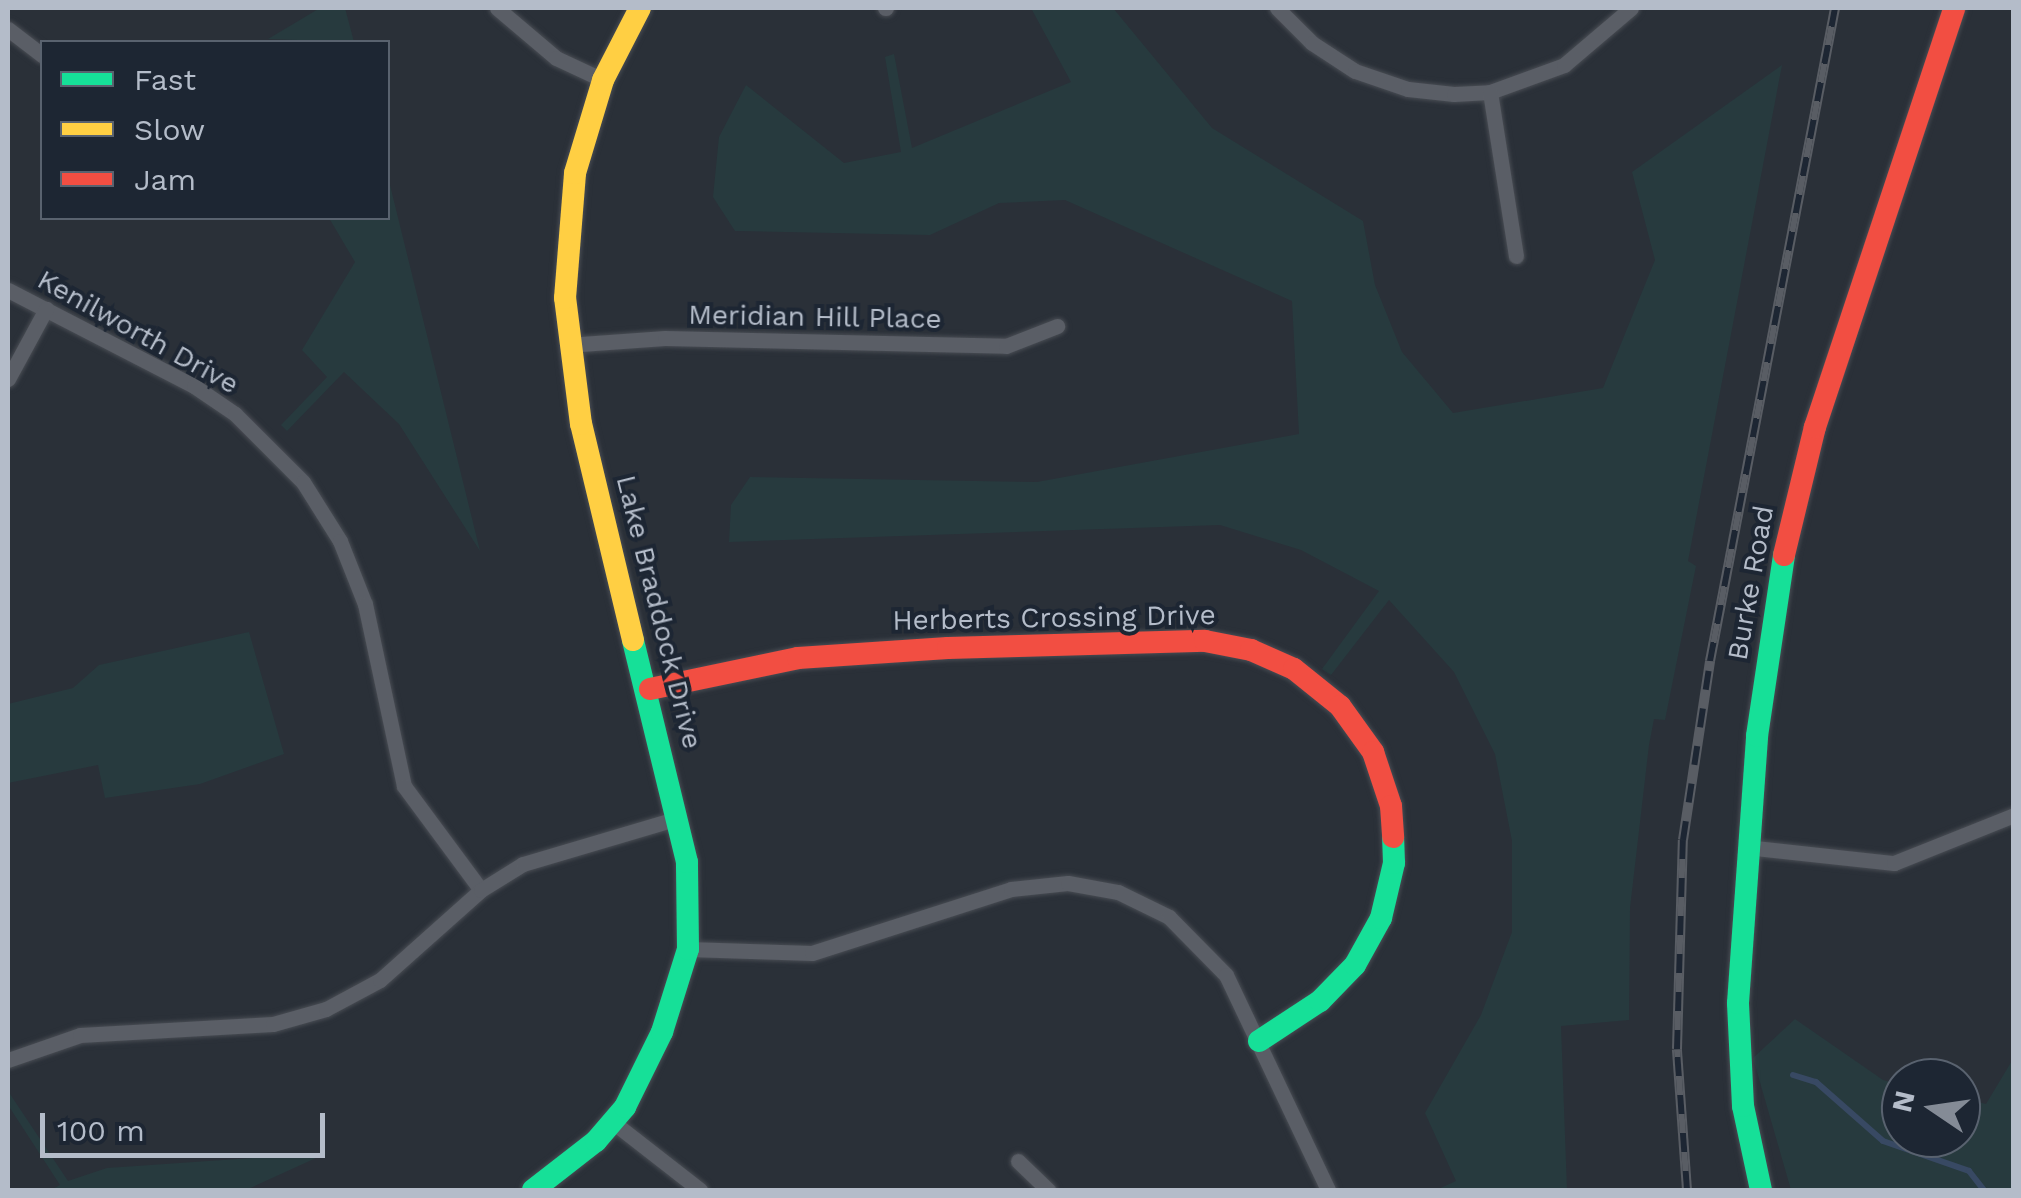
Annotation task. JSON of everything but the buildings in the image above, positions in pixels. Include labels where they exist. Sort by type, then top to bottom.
[{"type":"street","points":[[496,8],[556,58],[603,80]]},
{"type":"street","name":"Lake Braddock Drive","points":[[534,1190],[614,1123],[662,1032],[688,949],[687,862],[567,346],[569,217],[603,80],[640,8]]},
{"type":"street","points":[[1277,8],[1332,57],[1382,82],[1438,93],[1490,92],[1564,65],[1631,8]]},
{"type":"street","name":"Burke Road","points":[[1761,1190],[1739,1054],[1746,846],[1766,666],[1799,486],[1954,8]]},
{"type":"street","points":[[8,29],[40,53]]},
{"type":"street","points":[[1490,92],[1516,256]]},
{"type":"street","name":"Kenilworth Drive","points":[[8,290],[208,396],[275,449],[304,482],[340,540],[366,604],[404,786],[481,890]]},
{"type":"street","points":[[8,378],[46,310]]},
{"type":"street","name":"Meridian Hill Place","points":[[567,346],[665,338],[1006,346],[1058,326]]},
{"type":"street","name":"Herberts Crossing Drive","points":[[650,690],[798,658],[948,648],[1205,642],[1251,650],[1294,668],[1340,706],[1373,752],[1391,806],[1394,862],[1380,918],[1355,965],[1320,1002],[1259,1041]]},
{"type":"street","points":[[1746,846],[1894,862],[2014,815]]},
{"type":"street","points":[[8,1060],[80,1035],[273,1024],[326,1009],[380,980],[481,890],[541,856],[678,818]]},
{"type":"street","points":[[688,949],[812,953],[1011,889],[1101,888],[1143,902],[1193,936],[1226,975],[1328,1190]]},
{"type":"street","points":[[614,1123],[700,1190]]},
{"type":"street","points":[[1018,1161],[1048,1190]]},
{"type":"green space","points":[[320,8],[345,8],[353,40],[297,40],[268,39]]},
{"type":"green space","points":[[1031,8],[1113,8],[1212,128],[1363,221],[1375,285],[1402,352],[1453,413],[1603,388],[1655,260],[1632,172],[1782,65],[1688,561],[1696,566],[1665,720],[1654,719],[1649,745],[1630,908],[1629,1020],[1561,1026],[1567,1190],[1436,1190],[1456,1181],[1425,1113],[1481,1015],[1512,932],[1512,841],[1495,754],[1454,672],[1389,600],[1331,675],[1322,669],[1379,591],[1301,550],[1220,525],[729,542],[731,505],[750,477],[1037,482],[1299,434],[1292,301],[1065,200],[999,203],[930,235],[735,231],[713,197],[719,137],[746,85],[844,163],[901,152],[885,57],[894,54],[912,148],[1071,82]]},
{"type":"green space","points":[[390,185],[480,551],[399,424],[344,372],[287,431],[281,425],[327,377],[302,350],[355,262],[330,220],[390,220]]},
{"type":"green space","points":[[249,632],[284,754],[200,784],[105,798],[98,765],[8,783],[8,704],[73,688],[99,665]]},
{"type":"green space","points":[[1795,1019],[1881,1079],[1881,1158],[1981,1158],[1981,1103],[1986,1104],[2013,1059],[2013,1190],[1791,1190],[1753,1058]]},
{"type":"green space","points":[[10,1094],[68,1181],[107,1168],[327,1153],[246,1190],[51,1190],[60,1185],[8,1105]]},
{"type":"waterway","points":[[1793,1075],[1816,1082],[1883,1141],[1969,1171],[1984,1190]]},
{"type":"railway","points":[[1687,1190],[1677,1049],[1683,840],[1710,661],[1835,8]]},
{"type":"traffic: fast","points":[[1761,1190],[1743,1106],[1738,1003],[1757,736],[1784,555]]},
{"type":"traffic: fast","points":[[533,1190],[596,1141],[625,1107],[662,1032],[688,949],[687,862],[633,640]]},
{"type":"traffic: fast","points":[[1259,1041],[1320,1001],[1355,965],[1381,918],[1394,863],[1393,837]]},
{"type":"traffic: slow","points":[[633,640],[581,424],[565,298],[575,173],[603,80],[640,8]]},
{"type":"traffic: jam","points":[[1784,555],[1815,427],[1954,8]]},
{"type":"traffic: jam","points":[[650,689],[798,658],[948,648],[1205,641],[1251,650],[1294,669],[1340,706],[1373,752],[1391,806],[1393,837]]}]
